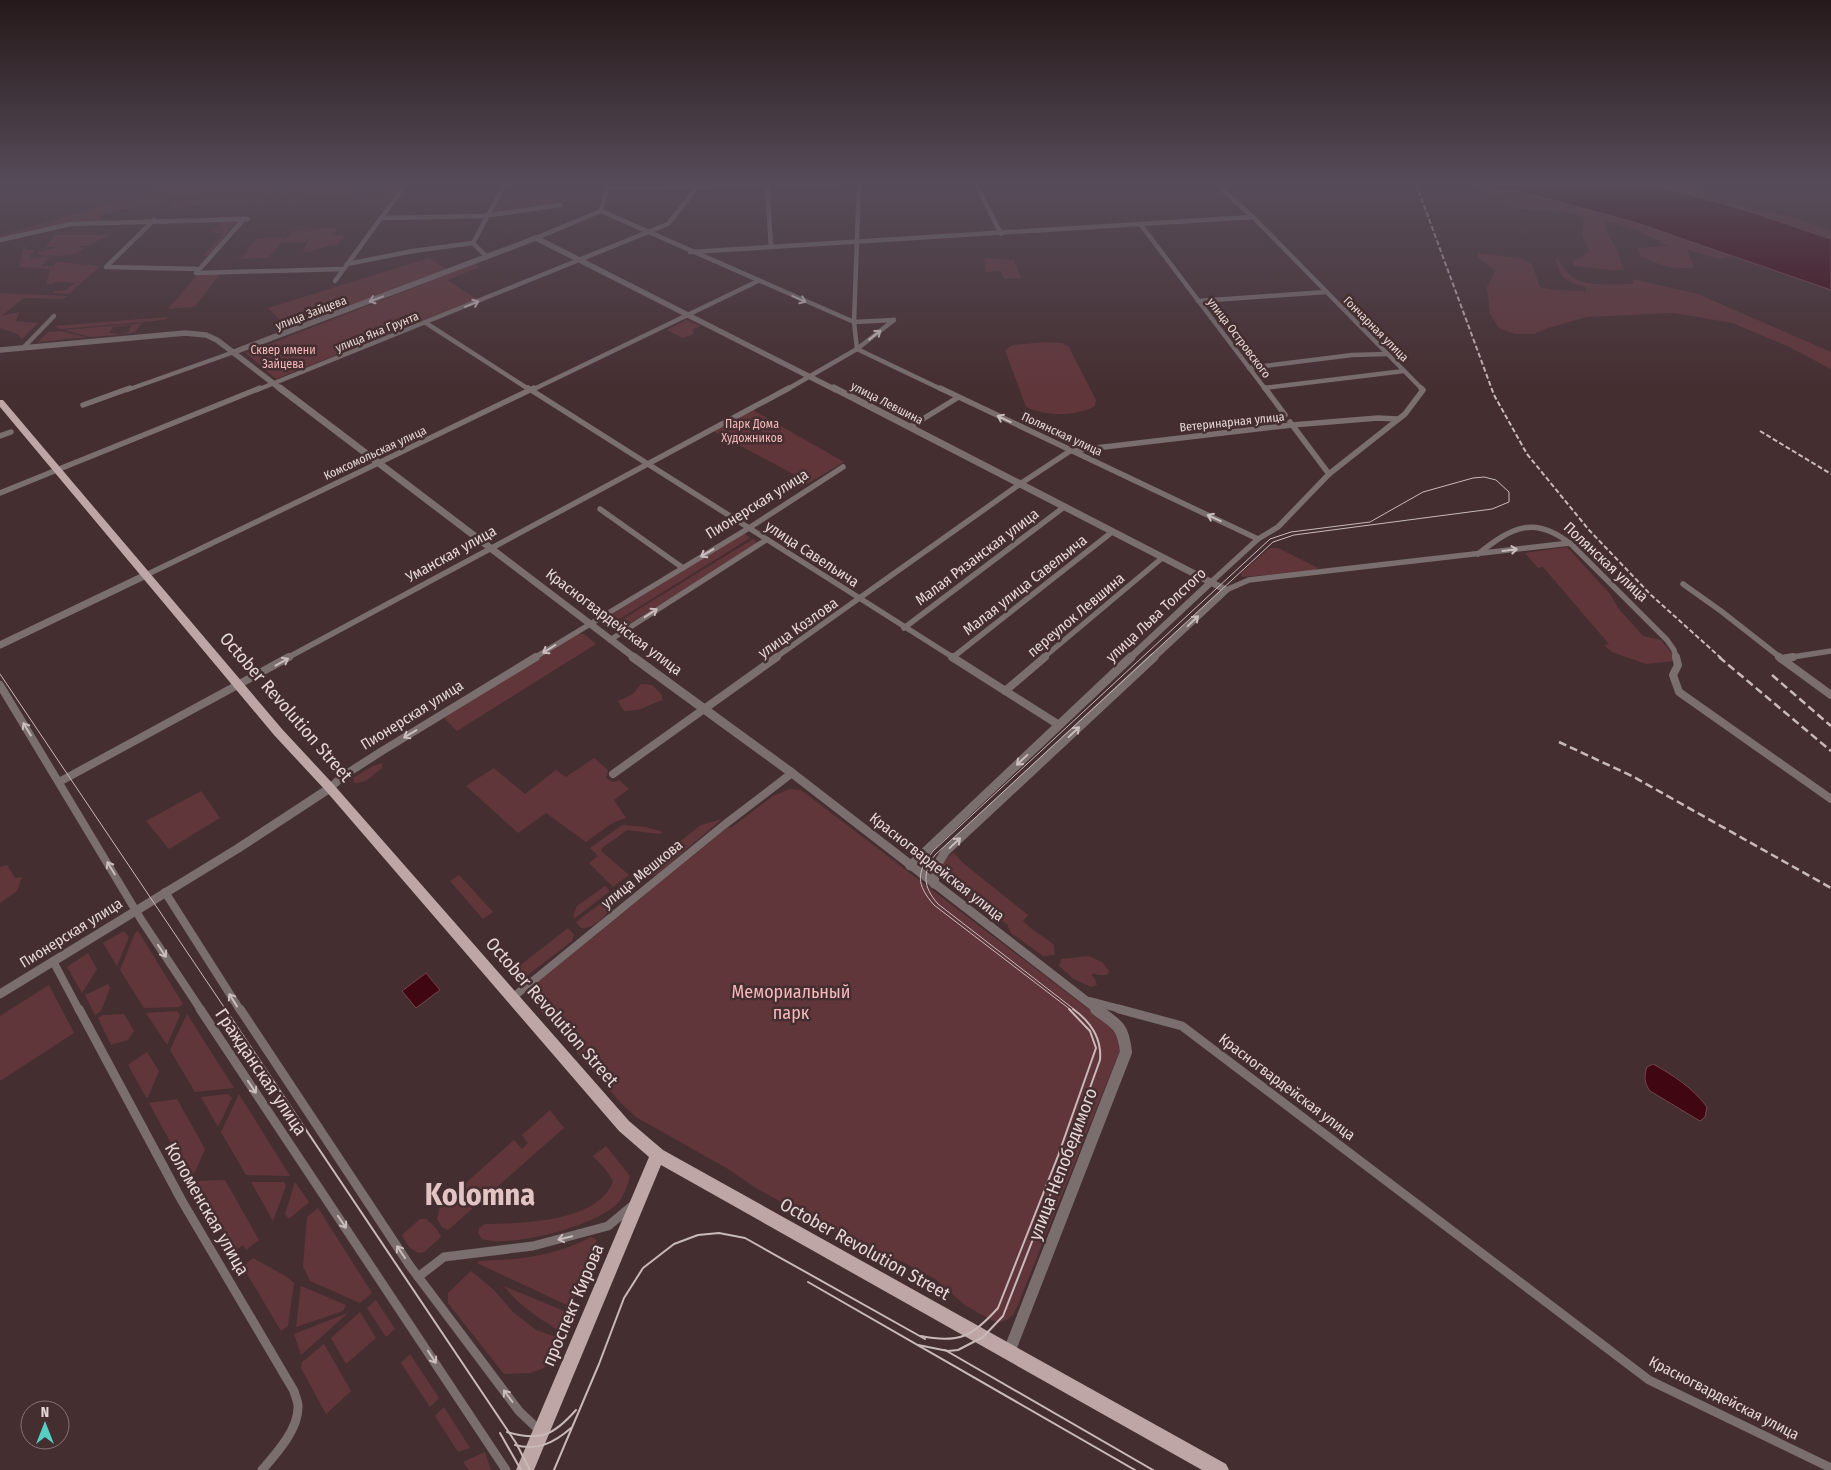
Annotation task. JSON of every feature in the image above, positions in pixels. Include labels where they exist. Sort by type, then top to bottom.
[{"type":"main road","name":"October Revolution Street","points":[[0,402],[278,732],[461,937],[611,1112],[658,1155],[1220,1470]]},
{"type":"main road","name":"проспект Кирова","points":[[525,1470],[658,1155]]},
{"type":"street","points":[[121,253],[106,267],[197,273],[343,269]]},
{"type":"street","points":[[197,273],[216,253]]},
{"type":"street","points":[[335,282],[356,253]]},
{"type":"street","points":[[347,264],[401,253]]},
{"type":"street","points":[[481,253],[487,257]]},
{"type":"street","name":"улица Зайцева","points":[[83,405],[234,352],[498,253]]},
{"type":"street","name":"улица Левшина","points":[[565,253],[1226,590]]},
{"type":"street","name":"улица Яна Грунта","points":[[0,493],[597,253]]},
{"type":"street","points":[[691,253],[854,322]]},
{"type":"street","points":[[856,253],[854,322],[856,349]]},
{"type":"street","name":"улица Островского","points":[[1162,253],[1285,416]]},
{"type":"street","name":"Гончарная улица","points":[[1288,253],[1423,390]]},
{"type":"street","name":"Комсомольская улица","points":[[0,645],[687,316],[758,280]]},
{"type":"street","points":[[1198,300],[1326,292]]},
{"type":"street","points":[[23,348],[54,316]]},
{"type":"street","name":"Уманская улица","points":[[59,782],[810,377],[856,349],[894,320],[854,322]]},
{"type":"street","name":"улица Савельича","points":[[426,322],[1059,725]]},
{"type":"street","name":"Красногвардейская улица","points":[[0,349],[185,333],[206,335],[217,340],[610,640],[792,774],[1087,1000],[1182,1026],[1649,1380],[1831,1468]]},
{"type":"street","name":"Полянская улица","points":[[856,349],[1258,539]]},
{"type":"street","points":[[1249,368],[1352,355],[1387,354]]},
{"type":"street","points":[[1264,388],[1404,371]]},
{"type":"street","name":"улица Льва Толстого","points":[[910,866],[1210,583],[1258,539],[1278,526],[1329,474],[1404,414],[1423,390]]},
{"type":"street","points":[[910,427],[957,398]]},
{"type":"street","name":"Ветеринарная улица","points":[[1070,451],[1291,424],[1378,418],[1397,419]]},
{"type":"street","points":[[1291,424],[1329,474]]},
{"type":"street","points":[[0,436],[12,432]]},
{"type":"street","name":"улица Козлова","points":[[613,774],[860,600],[1020,484],[1070,451]]},
{"type":"street","name":"Пионерская улица","points":[[0,994],[237,850],[330,788],[342,776],[749,528],[843,467]]},
{"type":"street","name":"Малая Рязанская улица","points":[[904,628],[1064,507]]},
{"type":"street","points":[[600,509],[683,568]]},
{"type":"street","name":"Полянская улица","points":[[1478,554],[1504,534],[1536,527],[1547,528],[1556,532],[1570,543],[1667,640],[1674,650],[1678,665],[1673,675],[1679,692],[1831,798]]},
{"type":"street","name":"Малая улица Савельича","points":[[952,658],[1112,532]]},
{"type":"street","points":[[610,640],[766,540]]},
{"type":"street","points":[[1226,590],[1249,580],[1570,543]]},
{"type":"street","name":"переулок Левшина","points":[[1005,691],[1162,558]]},
{"type":"street","points":[[1683,584],[1707,599],[1782,659],[1831,695]]},
{"type":"street","name":"улица Льва Толстого","points":[[934,884],[934,869],[945,852],[1226,590]]},
{"type":"street","points":[[1782,659],[1831,651]]},
{"type":"street","name":"Гражданская улица","points":[[0,685],[136,910],[506,1470]]},
{"type":"street","name":"улица Мешкова","points":[[512,998],[724,825],[792,774]]},
{"type":"street","name":"Гражданская улица","points":[[165,892],[257,1036],[418,1277],[519,1411],[541,1432]]},
{"type":"street","name":"Коломенская улица","points":[[53,961],[182,1201],[294,1392],[299,1408],[294,1424],[271,1461],[262,1470]]},
{"type":"street","name":"улица Непобедимого","points":[[1009,1352],[1074,1179],[1126,1052],[1124,1034],[1117,1025],[1087,1000]]},
{"type":"street","points":[[418,1277],[444,1257],[533,1246],[608,1226],[638,1201]]},
{"type":"green space","points":[[23,253],[33,253],[30,258],[51,257],[41,266],[53,266],[58,262],[100,266],[69,294],[52,293],[66,290],[75,283],[56,282],[46,284],[50,269],[19,267]]},
{"type":"green space","points":[[37,253],[77,253],[54,256]]},
{"type":"green space","points":[[206,253],[212,253],[209,256],[203,256]]},
{"type":"green space","points":[[246,253],[273,253],[268,258],[239,259]]},
{"type":"green space","points":[[1477,253],[1520,258],[1532,264],[1540,287],[1555,290],[1586,291],[1585,287],[1564,278],[1559,271],[1555,258],[1571,276],[1583,282],[1633,284],[1633,279],[1698,294],[1831,352],[1831,369],[1787,346],[1732,323],[1673,313],[1587,317],[1534,334],[1515,334],[1499,328],[1490,314],[1487,287],[1495,271],[1478,257]]},
{"type":"green space","points":[[1618,253],[1624,270],[1573,266],[1573,261],[1587,254]]},
{"type":"green space","points":[[1640,253],[1688,253],[1694,267],[1680,268],[1667,266],[1641,256]]},
{"type":"green space","points":[[1698,253],[1723,253],[1733,256],[1718,259]]},
{"type":"green space","points":[[429,258],[448,270],[288,328],[268,308]]},
{"type":"green space","points":[[984,258],[1014,260],[1021,278],[1004,279],[1001,271],[986,272]]},
{"type":"green space","name":"Сквер имени Зайцева","points":[[475,264],[480,267],[447,280],[477,299],[276,379],[246,353]]},
{"type":"green space","points":[[229,274],[219,275],[195,307],[168,309],[197,275]]},
{"type":"green space","points":[[0,293],[67,296],[63,299],[24,298],[1,316],[19,312],[16,321],[38,323],[22,339],[17,334],[0,328]]},
{"type":"green space","points":[[167,317],[167,319],[154,321],[61,329],[54,326]]},
{"type":"green space","points":[[687,320],[700,326],[692,330],[694,334],[683,338],[667,330]]},
{"type":"green space","points":[[145,323],[141,324],[135,332],[119,335],[128,332],[132,325],[113,327],[109,333],[117,335],[90,337],[64,330]]},
{"type":"green space","points":[[60,331],[86,337],[38,342],[48,332]]},
{"type":"green space","points":[[1046,342],[1062,343],[1069,347],[1096,400],[1095,406],[1070,414],[1051,414],[1026,407],[1005,350],[1013,345]]},
{"type":"green space","name":"Парк Дома Художников","points":[[751,409],[844,462],[802,487],[790,480],[795,475],[711,430]]},
{"type":"green space","points":[[744,533],[750,538],[613,623],[606,624],[602,621]]},
{"type":"green space","points":[[753,539],[758,543],[616,632],[610,627]]},
{"type":"green space","points":[[1567,547],[1610,594],[1618,608],[1643,636],[1661,640],[1674,656],[1675,661],[1646,664],[1612,652],[1604,645],[1609,644],[1543,567],[1538,568],[1525,553]]},
{"type":"green space","points":[[1270,548],[1278,548],[1318,568],[1311,571],[1242,577],[1241,573]]},
{"type":"green space","points":[[578,634],[584,634],[596,644],[457,731],[444,718]]},
{"type":"green space","points":[[641,684],[652,685],[662,695],[662,700],[638,710],[624,711],[618,701],[633,694]]},
{"type":"green space","points":[[594,758],[608,770],[606,778],[613,782],[619,780],[629,789],[614,800],[626,818],[614,822],[586,842],[546,813],[518,833],[466,786],[494,768],[525,794],[556,770],[566,777]]},
{"type":"green space","points":[[382,763],[382,768],[369,778],[363,782],[354,783],[353,778]]},
{"type":"green space","name":"Мемориальный парк","points":[[790,789],[801,790],[805,793],[1108,1024],[1118,1036],[1120,1050],[1017,1307],[1013,1315],[1001,1322],[993,1321],[966,1306],[935,1279],[901,1261],[874,1254],[756,1188],[728,1169],[636,1117],[620,1102],[530,999],[529,992],[534,985],[727,828],[732,827],[773,796]]},
{"type":"green space","points":[[201,791],[220,818],[169,849],[146,821]]},
{"type":"green space","points":[[722,819],[657,874],[649,877],[641,872],[701,825]]},
{"type":"green space","points":[[622,825],[646,827],[663,832],[659,834],[627,830],[602,848],[601,851],[629,875],[613,887],[589,863],[598,856],[590,848]]},
{"type":"green space","points":[[954,853],[963,863],[1028,915],[1023,921],[1054,945],[1055,955],[1043,956],[1011,933],[1007,924],[957,892],[942,879],[941,864],[946,857]]},
{"type":"green space","points":[[7,865],[15,878],[22,877],[17,891],[0,903],[0,867]]},
{"type":"green space","points":[[459,875],[493,912],[483,919],[450,881]]},
{"type":"green space","points":[[605,886],[610,891],[575,918],[573,916],[577,906]]},
{"type":"green space","points":[[610,896],[613,904],[604,917],[595,924],[581,928],[576,922]]},
{"type":"green space","points":[[568,928],[574,935],[572,941],[525,977],[518,967]]},
{"type":"green space","points":[[124,931],[129,937],[117,966],[103,943]]},
{"type":"green space","points":[[138,931],[183,1004],[179,1007],[144,1008],[120,970],[135,933]]},
{"type":"green space","points":[[88,953],[97,969],[82,993],[67,967]]},
{"type":"green space","points":[[1089,956],[1102,962],[1109,971],[1107,975],[1094,973],[1091,975],[1097,985],[1091,987],[1074,979],[1059,966],[1061,959]]},
{"type":"green space","points":[[108,984],[110,988],[101,1011],[95,1015],[85,995]]},
{"type":"green space","points":[[49,985],[74,1033],[0,1081],[0,1016]]},
{"type":"green space","points":[[177,1011],[180,1015],[167,1045],[146,1013]]},
{"type":"green space","points":[[124,1014],[134,1031],[128,1040],[111,1045],[98,1018],[103,1015]]},
{"type":"green space","points":[[187,1014],[234,1088],[195,1092],[170,1050]]},
{"type":"green space","points":[[147,1052],[159,1071],[147,1099],[128,1065]]},
{"type":"green space","points":[[228,1094],[232,1098],[218,1127],[201,1097]]},
{"type":"green space","points":[[239,1094],[290,1176],[246,1175],[221,1132]]},
{"type":"green space","points":[[177,1099],[205,1149],[195,1172],[189,1176],[149,1103]]},
{"type":"green space","points":[[550,1110],[564,1128],[448,1230],[442,1227],[437,1219],[440,1206],[514,1140],[522,1149],[528,1143],[522,1135]]},
{"type":"green space","points":[[606,1146],[630,1176],[617,1204],[591,1220],[552,1233],[513,1240],[496,1241],[482,1239],[478,1233],[479,1228],[485,1224],[518,1223],[557,1218],[576,1213],[592,1205],[605,1195],[613,1181],[593,1156]]},
{"type":"green space","points":[[225,1180],[259,1240],[246,1250],[243,1245],[233,1252],[193,1181]]},
{"type":"green space","points":[[251,1182],[284,1182],[286,1186],[273,1221]]},
{"type":"green space","points":[[295,1182],[309,1202],[289,1219],[285,1214]]},
{"type":"green space","points":[[318,1208],[372,1293],[360,1303],[310,1281],[303,1266],[307,1217]]},
{"type":"green space","points":[[420,1219],[426,1219],[437,1229],[441,1237],[424,1252],[418,1253],[409,1247],[402,1235]]},
{"type":"green space","points":[[591,1237],[596,1239],[597,1248],[571,1307],[477,1263],[479,1261],[508,1260],[550,1253]]},
{"type":"green space","points":[[253,1258],[294,1283],[288,1326],[281,1331],[243,1267]]},
{"type":"green space","points":[[471,1271],[494,1290],[513,1312],[536,1330],[559,1338],[544,1368],[530,1373],[504,1374],[448,1303],[448,1293]]},
{"type":"green space","points":[[301,1286],[346,1305],[343,1311],[296,1327]]},
{"type":"green space","points":[[504,1286],[569,1313],[561,1332],[523,1306]]},
{"type":"green space","points":[[376,1300],[395,1329],[386,1337],[367,1308]]},
{"type":"green space","points":[[360,1312],[376,1338],[346,1364],[331,1338]]},
{"type":"green space","points":[[348,1313],[301,1355],[294,1334]]},
{"type":"green space","points":[[324,1344],[351,1391],[326,1414],[301,1368],[302,1362]]},
{"type":"green space","points":[[410,1354],[439,1398],[430,1407],[401,1363]]},
{"type":"green space","points":[[444,1407],[470,1448],[458,1452],[435,1416]]},
{"type":"green space","points":[[485,1452],[491,1470],[469,1470],[463,1462]]},
{"type":"shaded area","points":[[1723,253],[1831,253],[1831,290]]},
{"type":"shaded area","points":[[426,973],[440,990],[416,1008],[402,991]]},
{"type":"shaded area","points":[[1653,1064],[1675,1077],[1695,1094],[1707,1107],[1705,1117],[1700,1121],[1650,1091],[1645,1079],[1645,1073],[1647,1067]]},
{"type":"tram line","points":[[1071,1010],[934,905],[924,891],[920,878],[923,866],[933,851],[1270,539],[1291,532],[1370,522],[1423,492],[1473,478],[1484,477],[1496,480],[1509,492],[1509,502],[1492,509],[1294,535],[1273,542],[935,855],[928,868],[926,880],[929,892],[938,904],[1075,1010]]},
{"type":"tram line","points":[[0,674],[226,1010]]},
{"type":"tram line","points":[[225,1009],[509,1432]]},
{"type":"tram line","points":[[921,1336],[946,1339],[964,1336],[981,1325],[998,1308],[1058,1156],[1096,1048],[1090,1031],[1069,1009]]},
{"type":"tram line","points":[[946,1351],[958,1350],[983,1337],[1003,1316],[1065,1157],[1100,1060],[1099,1045],[1094,1031],[1085,1019],[1073,1009]]},
{"type":"tram line","points":[[554,1470],[599,1364],[624,1298],[643,1268],[674,1244],[698,1235],[719,1233],[745,1238],[925,1339]]},
{"type":"tram line","points":[[808,1282],[1135,1470]]},
{"type":"tram line","points":[[918,1345],[946,1351]]},
{"type":"tram line","points":[[946,1351],[1153,1470]]},
{"type":"tram line","points":[[509,1432],[529,1436],[546,1434],[561,1425],[576,1410]]},
{"type":"tram line","points":[[517,1446],[531,1447],[552,1442],[571,1428]]},
{"type":"tram line","points":[[509,1432],[517,1446]]},
{"type":"tram line","points":[[500,1433],[521,1470]]},
{"type":"tram line","points":[[517,1446],[530,1470]]},
{"type":"railway","points":[[1441,253],[1494,395],[1527,454],[1589,530],[1651,595],[1721,658]]},
{"type":"railway","points":[[1760,431],[1831,474]]},
{"type":"railway","points":[[1719,657],[1831,751]]},
{"type":"railway","points":[[1772,675],[1831,726]]},
{"type":"railway","points":[[1559,742],[1632,776],[1831,888]]},
{"type":"district","name":"Kolomna","points":[[480,1195]]}]
